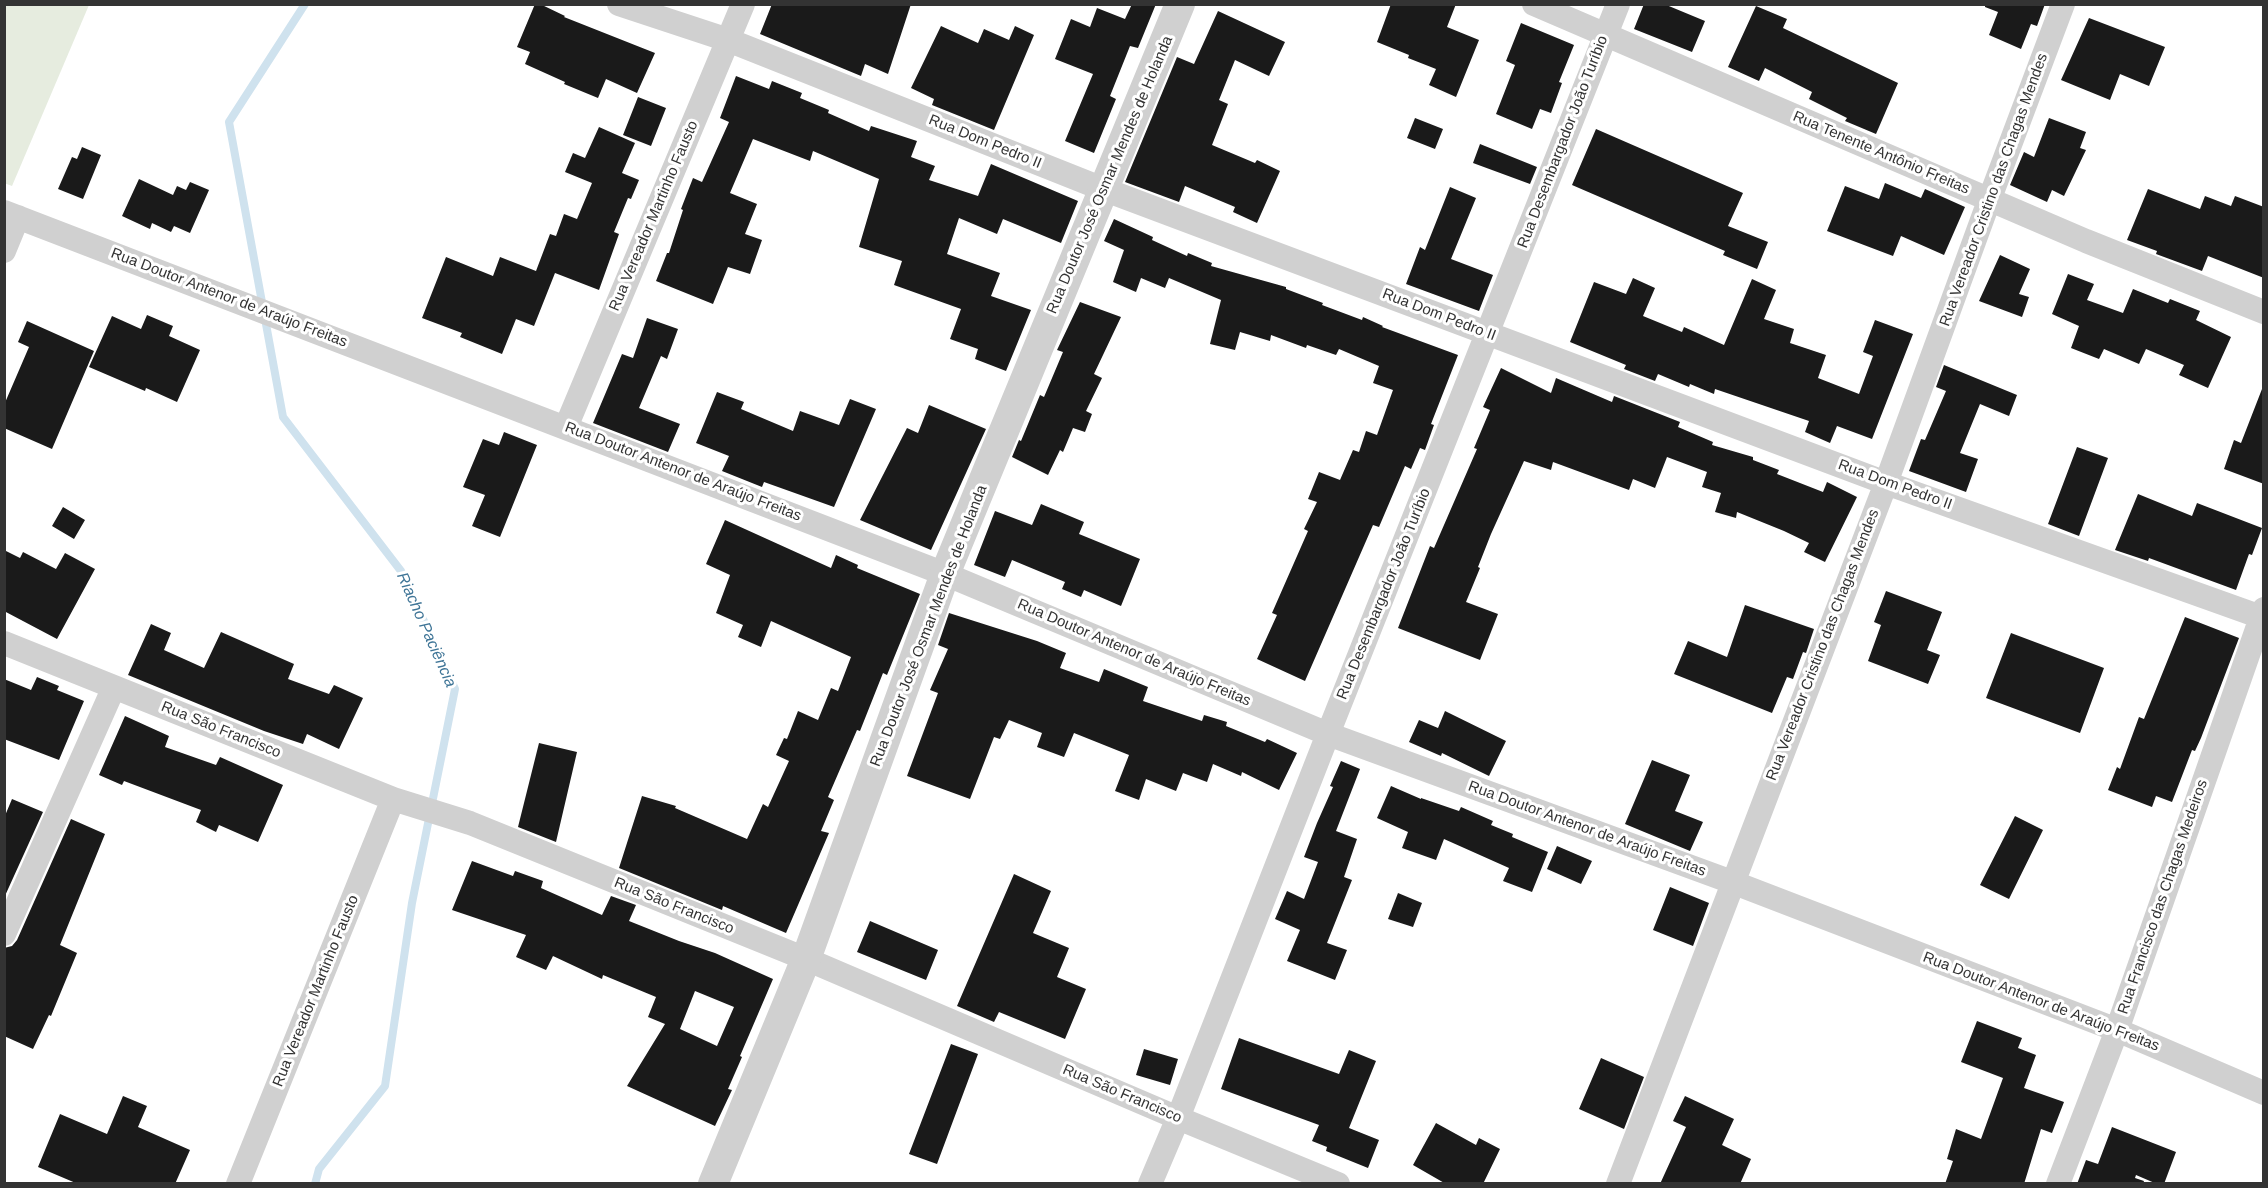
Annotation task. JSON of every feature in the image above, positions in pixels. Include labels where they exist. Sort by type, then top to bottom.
[{"type":"street","name":"Rua Dom Pedro II","points":[[619,4],[728,40],[1103,189],[1886,483],[2263,615]]},
{"type":"street","name":"Rua Vereador Martinho Fausto","points":[[566,427],[743,4]]},
{"type":"street","name":"Rua Doutor José Osmar Mendes de Holanda","points":[[713,1184],[806,959],[945,574],[1180,4]]},
{"type":"street","name":"Rua Tenente Antônio Freitas","points":[[1534,4],[2086,241],[2264,312]]},
{"type":"street","name":"Rua Desembargador João Turíbio","points":[[1150,1184],[1618,4]]},
{"type":"street","name":"Rua Vereador Cristino das Chagas Mendes","points":[[1618,1184],[1886,483],[2063,4]]},
{"type":"street","name":"Rua Doutor Antenor de Araújo Freitas","points":[[11,215],[945,574],[1328,734],[1732,882],[2117,1030],[2264,1093]]},
{"type":"street","points":[[4,250],[11,215]]},
{"type":"street","name":"Rua Francisco das Chagas Medeiros","points":[[2058,1184],[2117,1030],[2263,615]]},
{"type":"street","name":"Rua São Francisco","points":[[4,643],[393,799],[470,823],[806,959],[1338,1184]]},
{"type":"street","points":[[4,934],[114,687]]},
{"type":"street","name":"Rua Vereador Martinho Fausto","points":[[238,1184],[393,799]]},
{"type":"shaded area","points":[[4,5],[89,5],[12,186],[4,183]]},
{"type":"building","points":[[535,4],[540,4],[564,17],[655,53],[637,93],[606,79],[598,98],[525,64],[530,52],[517,47]]},
{"type":"building","points":[[772,4],[911,4],[888,74],[865,64],[861,76],[760,34]]},
{"type":"building","points":[[1132,4],[1156,4],[1138,48],[1130,46],[1110,96],[1116,99],[1094,153],[1065,141],[1093,74],[1055,59],[1071,19],[1090,27],[1097,8],[1125,19]]},
{"type":"building","points":[[1391,4],[1456,4],[1447,27],[1479,40],[1456,97],[1429,85],[1436,69],[1377,42]]},
{"type":"building","points":[[1644,4],[1664,4],[1705,21],[1692,52],[1634,29]]},
{"type":"building","points":[[1985,4],[2045,4],[2037,26],[2031,24],[2021,49],[1989,35],[1998,12],[1985,7]]},
{"type":"building","points":[[1756,6],[1787,19],[1783,28],[1898,83],[1876,134],[1845,121],[1847,118],[1809,99],[1812,92],[1765,68],[1759,81],[1728,67]]},
{"type":"building","points":[[1218,11],[1285,42],[1269,76],[1235,60],[1219,100],[1228,104],[1212,145],[1255,163],[1257,160],[1280,171],[1257,223],[1233,212],[1235,207],[1185,186],[1179,202],[1125,182],[1177,57],[1194,64]]},
{"type":"building","points":[[2089,18],[2165,47],[2149,86],[2120,74],[2110,100],[2061,80]]},
{"type":"building","points":[[1521,23],[1574,45],[1559,82],[1562,83],[1551,113],[1540,109],[1532,129],[1496,114],[1515,65],[1506,61]]},
{"type":"building","points":[[941,26],[978,43],[984,29],[1009,40],[1015,26],[1034,35],[994,130],[932,105],[934,99],[911,88]]},
{"type":"building","points":[[736,76],[769,89],[772,81],[802,93],[800,98],[869,131],[871,126],[917,141],[911,157],[935,166],[929,180],[978,196],[991,164],[1078,201],[1061,243],[1003,219],[997,234],[959,218],[947,254],[1000,273],[991,296],[1031,310],[1006,371],[975,359],[978,349],[950,339],[961,309],[894,285],[902,261],[859,247],[879,179],[813,151],[810,161],[753,139],[730,193],[757,204],[745,234],[762,240],[750,274],[728,267],[713,304],[656,281],[667,253],[669,253],[683,210],[681,209],[693,178],[702,182],[729,122],[720,118]]},
{"type":"building","points":[[638,97],[666,108],[651,146],[623,135]]},
{"type":"building","points":[[1415,118],[1443,129],[1435,149],[1407,138]]},
{"type":"building","points":[[2049,118],[2086,132],[2080,148],[2086,150],[2064,196],[2052,190],[2047,202],[2010,185],[2024,152],[2034,157]]},
{"type":"building","points":[[599,127],[635,143],[622,173],[639,180],[631,199],[628,198],[614,232],[619,234],[599,290],[555,273],[534,326],[516,319],[502,354],[460,337],[462,333],[422,318],[446,257],[493,276],[500,257],[536,271],[550,234],[556,236],[564,214],[577,219],[592,183],[565,172],[573,153],[585,158]]},
{"type":"building","points":[[1596,129],[1743,193],[1728,226],[1768,242],[1757,269],[1723,255],[1725,251],[1572,185]]},
{"type":"building","points":[[1480,144],[1537,167],[1530,184],[1473,163]]},
{"type":"building","points":[[82,147],[101,155],[83,199],[58,189],[72,157],[77,159]]},
{"type":"building","points":[[139,179],[173,195],[177,186],[186,190],[190,182],[209,190],[190,233],[174,226],[171,232],[152,223],[150,229],[122,216]]},
{"type":"building","points":[[1885,183],[1921,198],[1925,189],[1965,207],[1944,255],[1901,236],[1893,256],[1827,231],[1845,186],[1879,199]]},
{"type":"building","points":[[1450,187],[1476,198],[1451,259],[1493,275],[1479,311],[1406,284],[1420,247],[1425,250]]},
{"type":"building","points":[[2148,189],[2200,209],[2205,196],[2231,206],[2235,196],[2264,207],[2264,278],[2208,256],[2202,271],[2156,254],[2157,251],[2127,240]]},
{"type":"building","points":[[1114,219],[1187,256],[1188,253],[1212,263],[1211,266],[1286,287],[1286,289],[1323,303],[1322,305],[1362,320],[1363,317],[1382,327],[1458,355],[1431,424],[1434,425],[1425,450],[1420,448],[1411,469],[1405,466],[1379,527],[1373,525],[1305,681],[1257,659],[1277,615],[1272,613],[1308,531],[1304,529],[1317,502],[1308,499],[1319,472],[1340,480],[1353,450],[1359,452],[1366,431],[1377,435],[1393,390],[1373,383],[1379,366],[1339,349],[1336,355],[1307,345],[1306,348],[1271,335],[1270,341],[1240,332],[1235,350],[1210,344],[1221,300],[1169,278],[1165,288],[1141,278],[1136,292],[1113,282],[1124,250],[1104,241]]},
{"type":"building","points":[[2000,255],[2030,269],[2019,294],[2029,297],[2022,317],[1979,301]]},
{"type":"building","points":[[2068,274],[2094,284],[2087,300],[2123,313],[2133,289],[2168,303],[2170,299],[2200,311],[2196,320],[2231,337],[2208,388],[2179,375],[2184,365],[2146,349],[2139,364],[2104,349],[2099,359],[2071,348],[2079,326],[2052,314]]},
{"type":"building","points":[[1633,278],[1655,288],[1643,316],[1682,332],[1684,327],[1724,345],[1752,279],[1776,290],[1764,319],[1794,329],[1790,343],[1826,355],[1818,378],[1859,394],[1873,356],[1863,352],[1875,320],[1913,334],[1872,439],[1837,426],[1830,443],[1805,432],[1809,421],[1715,389],[1714,394],[1690,384],[1689,387],[1658,374],[1655,381],[1624,369],[1626,365],[1570,342],[1594,282],[1626,294]]},
{"type":"building","points":[[1080,302],[1121,317],[1094,374],[1102,378],[1086,411],[1092,414],[1085,432],[1073,428],[1063,452],[1060,450],[1048,475],[1012,457],[1040,395],[1044,397],[1063,352],[1057,350]]},
{"type":"building","points":[[147,315],[173,326],[169,336],[200,350],[177,402],[89,367],[112,316],[141,329]]},
{"type":"building","points":[[647,318],[678,329],[667,359],[661,356],[639,408],[680,424],[668,452],[593,423],[622,354],[633,358]]},
{"type":"building","points":[[27,321],[94,351],[52,449],[4,428],[4,405],[29,347],[18,342]]},
{"type":"building","points":[[1944,365],[2017,395],[2009,416],[1980,404],[1960,453],[1978,459],[1966,492],[1909,471],[1921,439],[1925,440],[1946,391],[1936,387]]},
{"type":"building","points":[[1501,368],[1551,393],[1556,378],[1612,402],[1614,396],[1680,422],[1678,427],[1713,442],[1712,445],[1753,457],[1753,460],[1779,470],[1777,474],[1823,492],[1827,482],[1857,497],[1825,562],[1804,552],[1809,543],[1784,531],[1737,512],[1736,518],[1715,512],[1721,493],[1702,487],[1707,472],[1667,457],[1655,488],[1633,479],[1629,490],[1553,462],[1551,470],[1524,461],[1491,534],[1466,602],[1498,614],[1480,660],[1398,628],[1430,546],[1434,548],[1477,449],[1474,448],[1490,410],[1483,407]]},
{"type":"building","points":[[2262,389],[2264,389],[2264,484],[2224,469],[2234,440],[2241,443]]},
{"type":"building","points":[[717,392],[744,402],[741,409],[793,431],[800,411],[839,425],[850,399],[876,409],[834,507],[764,482],[762,487],[722,471],[729,456],[696,443]]},
{"type":"building","points":[[929,405],[986,429],[931,550],[860,520],[907,428],[918,433]]},
{"type":"building","points":[[504,432],[537,445],[500,537],[472,526],[485,495],[463,487],[483,439],[499,445]]},
{"type":"building","points":[[2077,447],[2108,458],[2079,536],[2048,524]]},
{"type":"building","points":[[2138,494],[2192,516],[2197,503],[2262,528],[2252,555],[2249,554],[2236,590],[2149,558],[2148,561],[2115,550]]},
{"type":"building","points":[[1041,504],[1084,522],[1079,534],[1140,559],[1121,606],[1084,590],[1081,597],[1062,589],[1065,582],[1012,560],[1005,577],[974,565],[995,511],[1032,525]]},
{"type":"building","points":[[63,507],[85,520],[74,539],[52,526]]},
{"type":"building","points":[[725,520],[831,568],[836,555],[858,565],[857,568],[920,594],[887,675],[883,673],[860,731],[857,730],[828,797],[834,800],[821,831],[829,833],[786,933],[723,906],[722,910],[619,868],[642,796],[676,806],[675,808],[747,839],[763,804],[768,807],[789,761],[776,755],[784,738],[787,739],[798,711],[818,720],[831,688],[838,691],[851,657],[771,621],[761,647],[738,637],[743,625],[716,613],[730,575],[706,564]]},
{"type":"building","points":[[4,550],[20,558],[23,552],[56,569],[65,553],[95,569],[57,639],[4,611]]},
{"type":"building","points":[[1886,591],[1942,612],[1927,650],[1940,655],[1928,684],[1868,661],[1881,625],[1874,622]]},
{"type":"building","points":[[1745,605],[1814,629],[1806,653],[1803,652],[1793,679],[1787,677],[1772,713],[1674,674],[1688,641],[1727,657]]},
{"type":"building","points":[[949,613],[1037,641],[1066,653],[1060,668],[1099,682],[1104,669],[1148,687],[1143,701],[1202,721],[1204,715],[1227,722],[1226,726],[1265,742],[1267,739],[1297,753],[1279,790],[1242,772],[1241,776],[1213,764],[1207,782],[1183,773],[1176,791],[1146,779],[1139,800],[1115,791],[1129,755],[1074,733],[1064,757],[1037,747],[1042,733],[1009,720],[1000,739],[994,737],[970,799],[907,776],[938,693],[930,690],[948,649],[938,645]]},
{"type":"building","points":[[2185,617],[2239,638],[2201,738],[2195,751],[2192,750],[2172,802],[2156,796],[2152,807],[2108,790],[2117,767],[2120,769],[2139,717],[2144,719]]},
{"type":"building","points":[[151,624],[171,633],[164,650],[204,668],[221,632],[294,664],[288,679],[329,694],[334,685],[363,698],[339,749],[307,734],[303,744],[264,731],[128,675]]},
{"type":"building","points":[[2011,633],[2104,668],[2080,733],[1986,698]]},
{"type":"building","points":[[37,677],[59,686],[57,690],[84,701],[59,760],[4,739],[4,679],[31,690]]},
{"type":"building","points":[[1445,711],[1506,741],[1489,776],[1442,753],[1441,756],[1409,742],[1419,720],[1438,728]]},
{"type":"building","points":[[125,716],[169,736],[165,747],[216,765],[220,757],[283,785],[258,842],[219,825],[216,832],[196,822],[201,810],[124,781],[122,785],[99,775]]},
{"type":"building","points":[[539,743],[577,752],[556,842],[518,827]]},
{"type":"building","points":[[1652,760],[1690,775],[1675,811],[1703,822],[1690,851],[1625,824]]},
{"type":"building","points":[[1341,761],[1360,769],[1336,831],[1357,839],[1344,877],[1352,880],[1327,943],[1347,950],[1335,980],[1287,961],[1300,930],[1275,919],[1287,891],[1304,899],[1318,862],[1304,857],[1333,787],[1330,786]]},
{"type":"building","points":[[1391,786],[1421,799],[1459,811],[1461,807],[1493,821],[1491,825],[1513,834],[1512,837],[1548,852],[1532,892],[1503,881],[1509,868],[1444,839],[1436,860],[1402,848],[1408,832],[1377,818]]},
{"type":"building","points":[[12,799],[43,812],[4,898],[4,818]]},
{"type":"building","points":[[2015,816],[2043,830],[2009,899],[1980,885]]},
{"type":"building","points":[[71,819],[105,834],[60,945],[77,953],[51,1016],[49,1015],[33,1049],[4,1036],[4,948],[12,946],[17,940]]},
{"type":"building","points":[[1557,846],[1592,861],[1581,884],[1547,869]]},
{"type":"building","points":[[472,861],[513,876],[515,871],[543,881],[541,888],[602,915],[611,896],[636,905],[629,921],[715,953],[773,979],[740,1056],[742,1057],[728,1089],[732,1090],[715,1126],[627,1086],[665,1024],[648,1017],[656,997],[603,975],[602,979],[553,956],[546,970],[516,957],[526,935],[452,910]],"holes":[[[695,991],[734,1007],[717,1046],[680,1029]]]},
{"type":"building","points":[[1014,874],[1051,891],[1033,933],[1069,948],[1057,977],[1086,989],[1065,1039],[999,1012],[994,1022],[957,1006]]},
{"type":"building","points":[[1670,887],[1709,903],[1693,946],[1653,930]]},
{"type":"building","points":[[1398,893],[1422,903],[1413,927],[1388,919]]},
{"type":"building","points":[[870,921],[938,950],[926,980],[857,952]]},
{"type":"building","points":[[1977,1021],[2022,1038],[2018,1048],[2036,1055],[2024,1088],[2064,1102],[2052,1133],[2041,1129],[2024,1184],[1945,1184],[1953,1161],[1947,1159],[1956,1129],[1981,1139],[2003,1078],[1961,1062]]},
{"type":"building","points":[[1239,1038],[1339,1074],[1349,1050],[1376,1061],[1349,1128],[1379,1140],[1368,1168],[1326,1151],[1327,1147],[1312,1141],[1319,1125],[1221,1089]]},
{"type":"building","points":[[951,1044],[978,1054],[937,1164],[909,1154]]},
{"type":"building","points":[[1144,1049],[1178,1059],[1170,1085],[1136,1075]]},
{"type":"building","points":[[1601,1058],[1644,1077],[1624,1129],[1579,1109]]},
{"type":"building","points":[[123,1096],[147,1106],[138,1127],[190,1150],[175,1184],[78,1184],[38,1167],[60,1114],[107,1134]]},
{"type":"building","points":[[1685,1096],[1734,1119],[1722,1145],[1751,1159],[1740,1184],[1660,1184],[1686,1127],[1673,1121]]},
{"type":"building","points":[[1436,1123],[1476,1145],[1479,1138],[1500,1149],[1483,1184],[1446,1184],[1413,1165]]},
{"type":"building","points":[[2112,1127],[2176,1152],[2164,1184],[2157,1184],[2136,1175],[2135,1178],[2144,1181],[2143,1184],[2077,1184],[2086,1160],[2098,1164]]},
{"type":"waterway","name":"Riacho Paciência","points":[[305,4],[229,122],[283,417],[401,571],[455,689],[412,903],[385,1086],[319,1169],[315,1184]]}]
